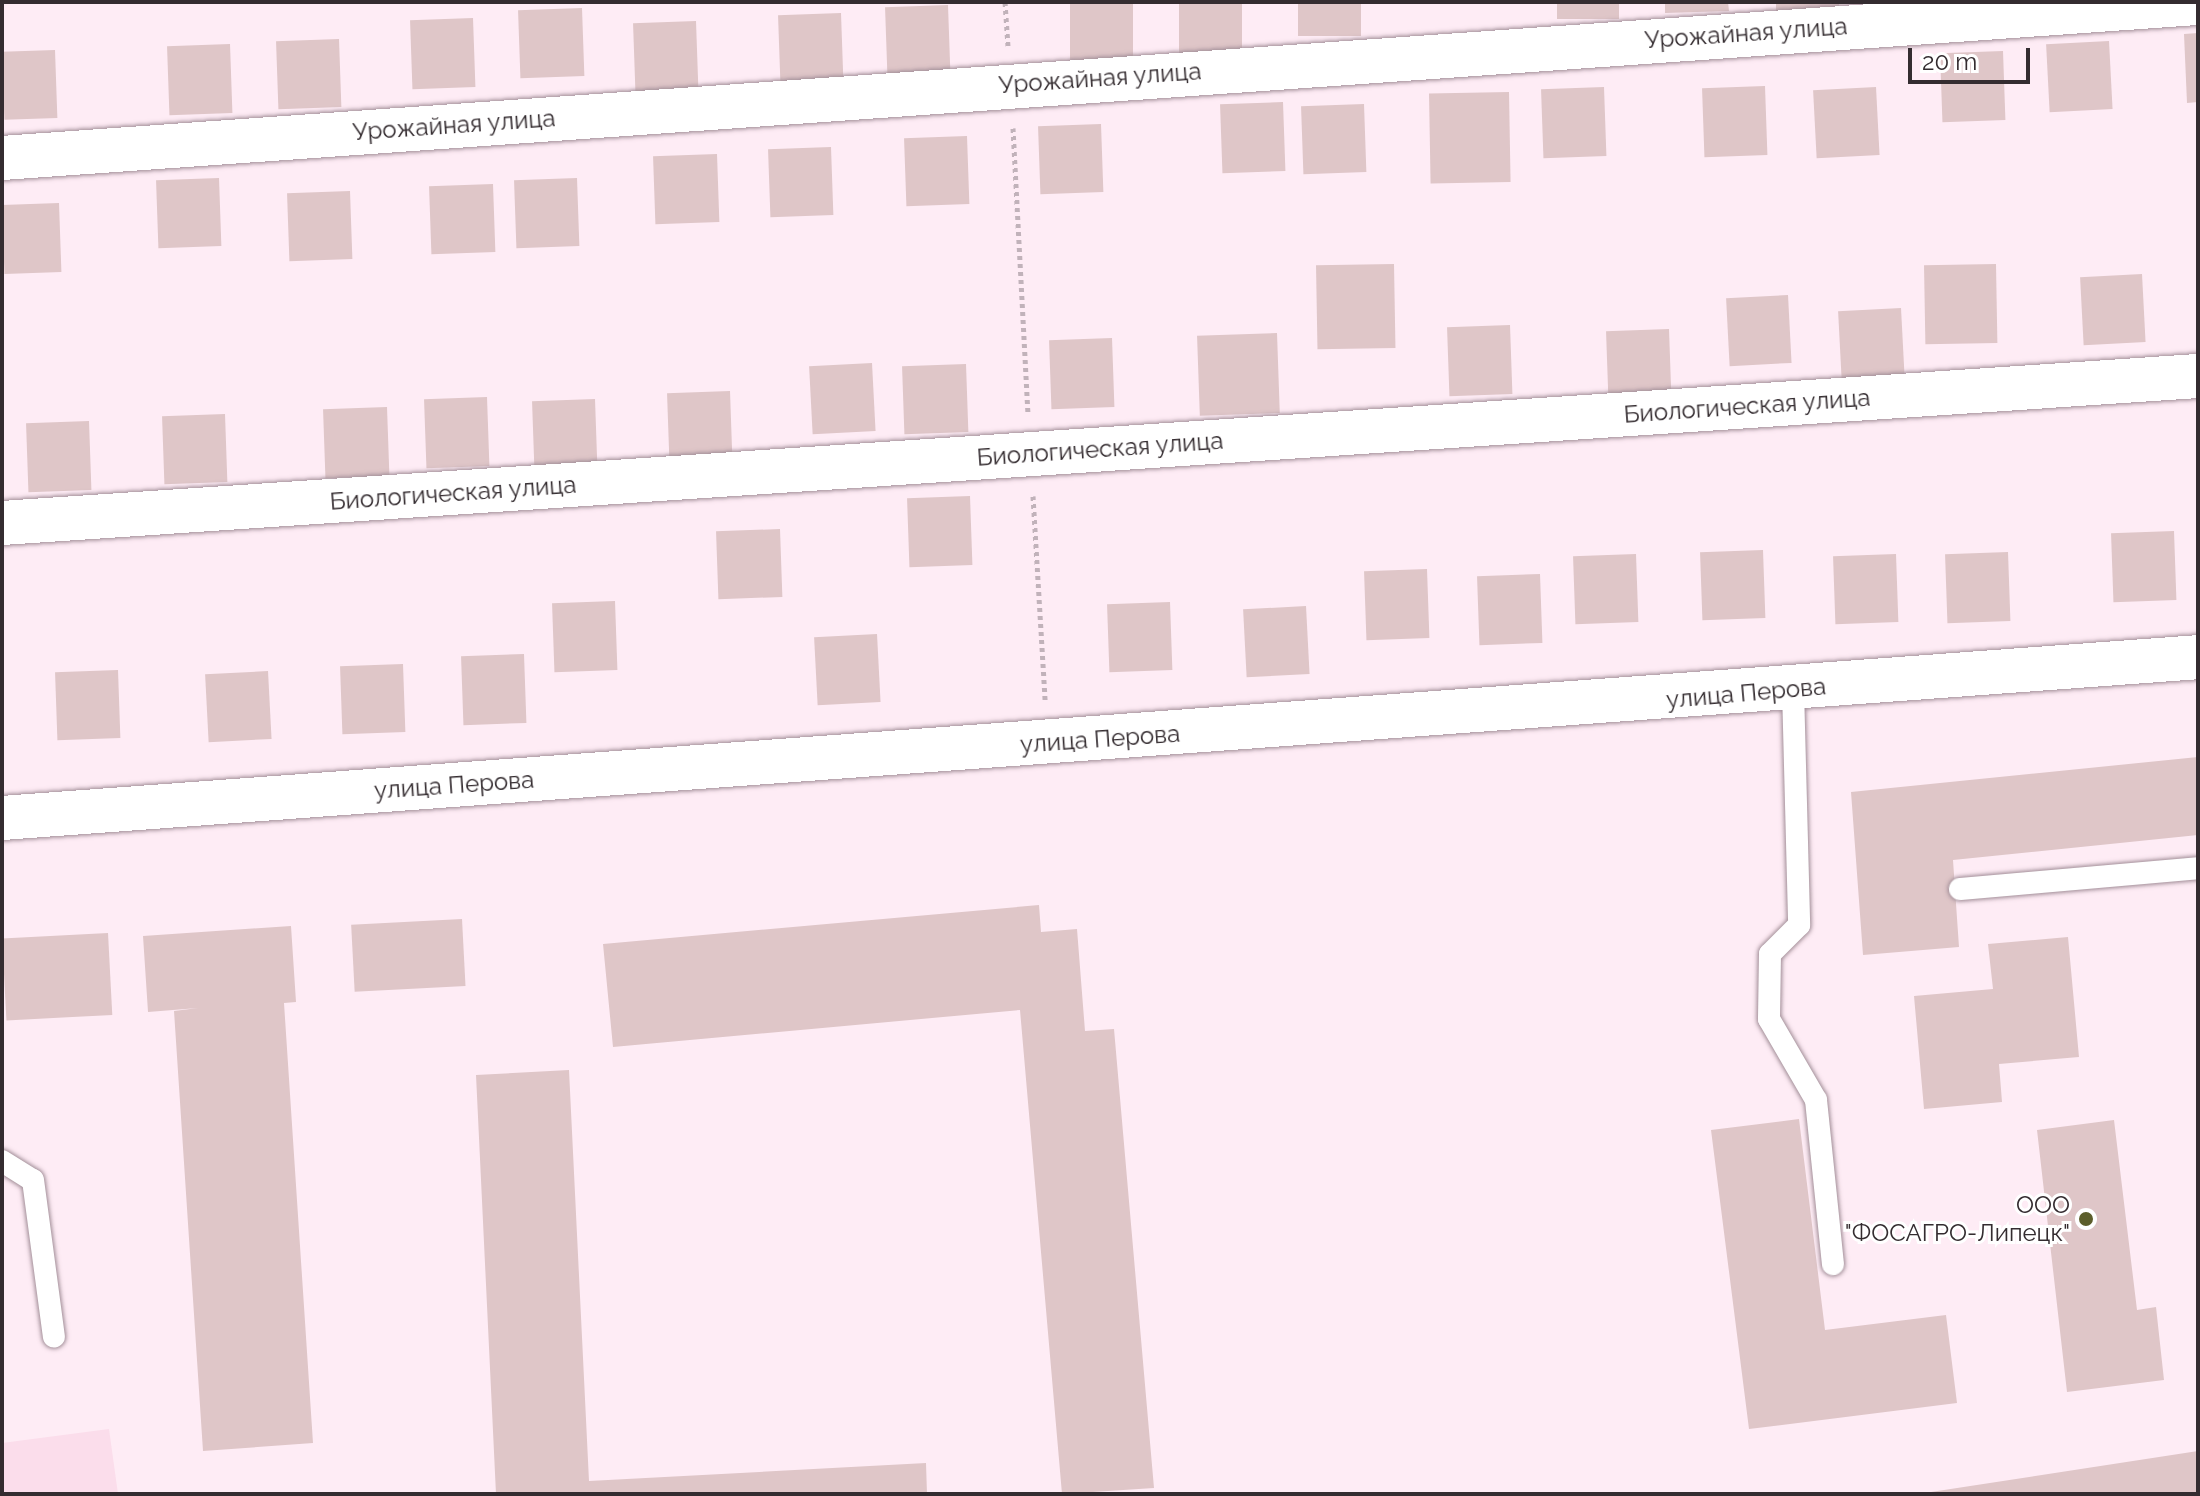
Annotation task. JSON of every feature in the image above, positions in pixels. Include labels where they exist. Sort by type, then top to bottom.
[{"type":"street","name":"Урожайная улица","points":[[2,158],[1010,84],[2198,3]]},
{"type":"street","name":"Биологическая улица","points":[[2,523],[2198,376]]},
{"type":"street","name":"улица Перова","points":[[2,818],[2198,657]]},
{"type":"lane","points":[[1793,689],[1799,925],[1770,954],[1769,1019],[1816,1100],[1833,1264]]},
{"type":"lane","points":[[1960,889],[2198,868]]},
{"type":"lane","points":[[2,1161],[33,1180],[54,1337]]},
{"type":"path","points":[[1005,2],[1047,742]]},
{"type":"shaded area","points":[[109,1429],[118,1494],[2,1494],[2,1443]]},
{"type":"building","points":[[1070,2],[1133,2],[1133,67],[1070,67]]},
{"type":"building","points":[[1179,2],[1242,2],[1242,54],[1179,54]]},
{"type":"building","points":[[1298,2],[1361,2],[1361,36],[1298,36]]},
{"type":"building","points":[[1557,2],[1619,2],[1619,19],[1557,19]]},
{"type":"building","points":[[1665,2],[1728,2],[1729,11],[1665,13]]},
{"type":"building","points":[[1776,2],[1839,2],[1839,13],[1776,15]]},
{"type":"building","points":[[948,5],[950,74],[887,76],[885,7]]},
{"type":"building","points":[[582,8],[584,76],[520,78],[518,10]]},
{"type":"building","points":[[841,13],[843,82],[780,84],[778,15]]},
{"type":"building","points":[[473,18],[475,87],[412,89],[410,20]]},
{"type":"building","points":[[696,21],[698,89],[635,91],[633,23]]},
{"type":"building","points":[[2198,33],[2198,102],[2187,103],[2184,34]]},
{"type":"building","points":[[339,39],[341,107],[278,109],[276,41]]},
{"type":"building","points":[[2109,41],[2113,109],[2050,112],[2046,44]]},
{"type":"building","points":[[230,44],[232,113],[169,115],[167,46]]},
{"type":"building","points":[[55,50],[57,118],[4,120],[2,52]]},
{"type":"building","points":[[2003,51],[2005,120],[1942,122],[1940,53]]},
{"type":"building","points":[[1765,86],[1767,155],[1704,157],[1702,88]]},
{"type":"building","points":[[1604,87],[1606,156],[1543,158],[1541,89]]},
{"type":"building","points":[[1876,87],[1880,155],[1817,158],[1813,90]]},
{"type":"building","points":[[1509,92],[1511,182],[1431,183],[1429,93]]},
{"type":"building","points":[[1283,102],[1285,171],[1222,173],[1220,104]]},
{"type":"building","points":[[1364,104],[1366,172],[1303,174],[1301,106]]},
{"type":"building","points":[[1101,124],[1103,192],[1040,194],[1038,126]]},
{"type":"building","points":[[967,136],[969,204],[906,206],[904,138]]},
{"type":"building","points":[[831,147],[833,215],[770,217],[768,149]]},
{"type":"building","points":[[717,154],[719,222],[655,224],[653,156]]},
{"type":"building","points":[[219,178],[221,246],[158,248],[156,180]]},
{"type":"building","points":[[577,178],[579,246],[516,248],[514,180]]},
{"type":"building","points":[[493,184],[495,252],[431,254],[429,186]]},
{"type":"building","points":[[350,191],[352,259],[289,261],[287,193]]},
{"type":"building","points":[[59,203],[61,272],[4,274],[2,205]]},
{"type":"building","points":[[1394,264],[1395,348],[1317,349],[1316,265]]},
{"type":"building","points":[[1996,264],[1997,343],[1925,344],[1924,265]]},
{"type":"building","points":[[2142,274],[2146,342],[2084,345],[2080,277]]},
{"type":"building","points":[[1788,295],[1792,363],[1730,366],[1726,298]]},
{"type":"building","points":[[1901,308],[1905,376],[1842,379],[1838,311]]},
{"type":"building","points":[[1510,325],[1512,394],[1449,396],[1447,327]]},
{"type":"building","points":[[1669,329],[1671,398],[1608,400],[1606,331]]},
{"type":"building","points":[[1277,333],[1280,413],[1200,416],[1197,336]]},
{"type":"building","points":[[1112,338],[1114,407],[1051,409],[1049,340]]},
{"type":"building","points":[[872,363],[876,431],[813,434],[809,366]]},
{"type":"building","points":[[966,364],[968,432],[904,434],[902,366]]},
{"type":"building","points":[[730,391],[732,459],[669,461],[667,393]]},
{"type":"building","points":[[487,397],[489,466],[426,468],[424,399]]},
{"type":"building","points":[[595,399],[597,467],[534,469],[532,401]]},
{"type":"building","points":[[387,407],[389,476],[325,478],[323,409]]},
{"type":"building","points":[[225,414],[227,482],[164,484],[162,416]]},
{"type":"building","points":[[89,421],[91,490],[28,492],[26,423]]},
{"type":"building","points":[[970,496],[972,565],[909,567],[907,498]]},
{"type":"building","points":[[780,529],[782,597],[718,599],[716,531]]},
{"type":"building","points":[[2174,531],[2176,600],[2113,602],[2111,533]]},
{"type":"building","points":[[1763,550],[1765,618],[1702,620],[1700,552]]},
{"type":"building","points":[[2008,552],[2010,621],[1947,623],[1945,554]]},
{"type":"building","points":[[1636,554],[1638,622],[1575,624],[1573,556]]},
{"type":"building","points":[[1896,554],[1898,622],[1835,624],[1833,556]]},
{"type":"building","points":[[1427,569],[1429,638],[1366,640],[1364,571]]},
{"type":"building","points":[[1540,574],[1542,643],[1479,645],[1477,576]]},
{"type":"building","points":[[615,601],[617,670],[554,672],[552,603]]},
{"type":"building","points":[[1170,602],[1172,670],[1109,672],[1107,604]]},
{"type":"building","points":[[1306,606],[1310,674],[1247,677],[1243,609]]},
{"type":"building","points":[[877,634],[881,702],[818,705],[814,637]]},
{"type":"building","points":[[524,654],[526,723],[463,725],[461,656]]},
{"type":"building","points":[[403,664],[405,732],[342,734],[340,666]]},
{"type":"building","points":[[118,670],[120,738],[57,740],[55,672]]},
{"type":"building","points":[[268,671],[272,739],[209,742],[205,674]]},
{"type":"building","points":[[2198,757],[2198,835],[1953,860],[1959,947],[1863,955],[1851,792]]},
{"type":"building","points":[[1039,905],[1041,932],[1077,929],[1085,1031],[1114,1029],[1154,1488],[1062,1494],[1020,1010],[613,1047],[603,944]]},
{"type":"building","points":[[462,919],[466,986],[355,992],[351,925]]},
{"type":"building","points":[[291,926],[296,1002],[284,1003],[313,1443],[203,1451],[174,1011],[198,1008],[148,1012],[143,936]]},
{"type":"building","points":[[108,933],[112,1015],[6,1020],[2,939]]},
{"type":"building","points":[[2068,937],[2079,1057],[1999,1064],[2002,1102],[1924,1109],[1914,996],[1993,989],[1988,944]]},
{"type":"building","points":[[569,1070],[589,1481],[926,1463],[927,1494],[496,1494],[476,1075]]},
{"type":"building","points":[[1799,1119],[1825,1330],[1946,1315],[1957,1403],[1749,1429],[1711,1130]]},
{"type":"building","name":"ООО \"ФОСАГРО-Липецк\"","points":[[2114,1120],[2137,1310],[2156,1307],[2164,1380],[2067,1392],[2037,1130]]},
{"type":"building","points":[[2198,1451],[2198,1494],[1931,1494],[1931,1492]]},
{"type":"place","name":"ООО \"ФОСАГРО-Липецк\"","points":[[2086,1219]]}]
